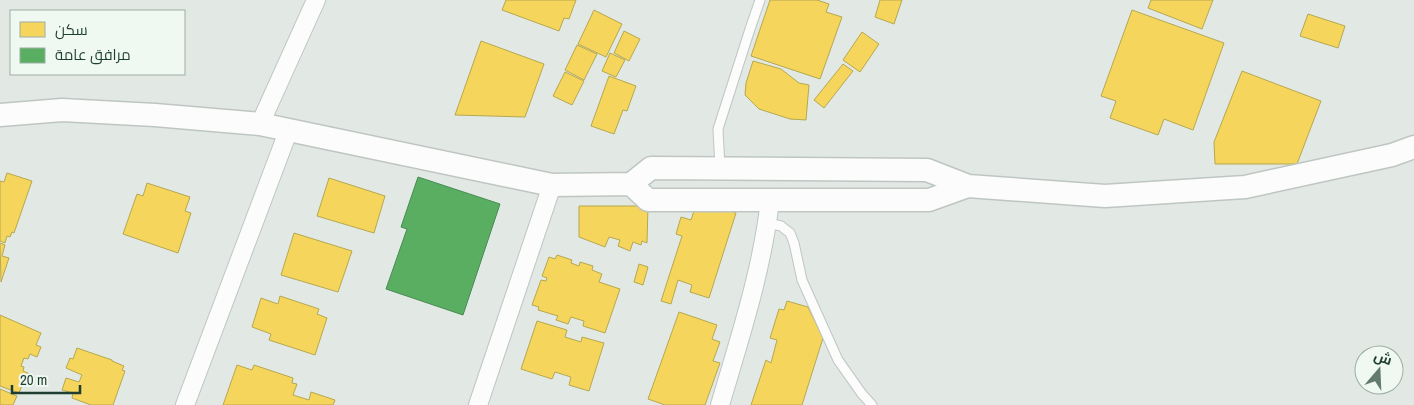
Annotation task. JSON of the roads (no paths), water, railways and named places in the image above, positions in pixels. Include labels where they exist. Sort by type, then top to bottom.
[{"type":"street","points":[[260,124],[316,0]]},
{"type":"street","points":[[0,115],[62,110],[155,115],[260,124],[552,185],[631,184],[651,168],[926,170],[968,186],[1104,196],[1245,187],[1392,155],[1414,146]]},
{"type":"street","points":[[185,405],[289,129]]},
{"type":"street","points":[[631,184],[648,200],[929,200],[968,186]]},
{"type":"street","points":[[478,405],[552,185]]},
{"type":"street","points":[[720,405],[755,286],[770,200]]},
{"type":"lane","points":[[720,168],[718,128],[760,0]]},
{"type":"lane","points":[[767,223],[781,226],[790,233],[802,280],[838,360],[872,405]]}]
